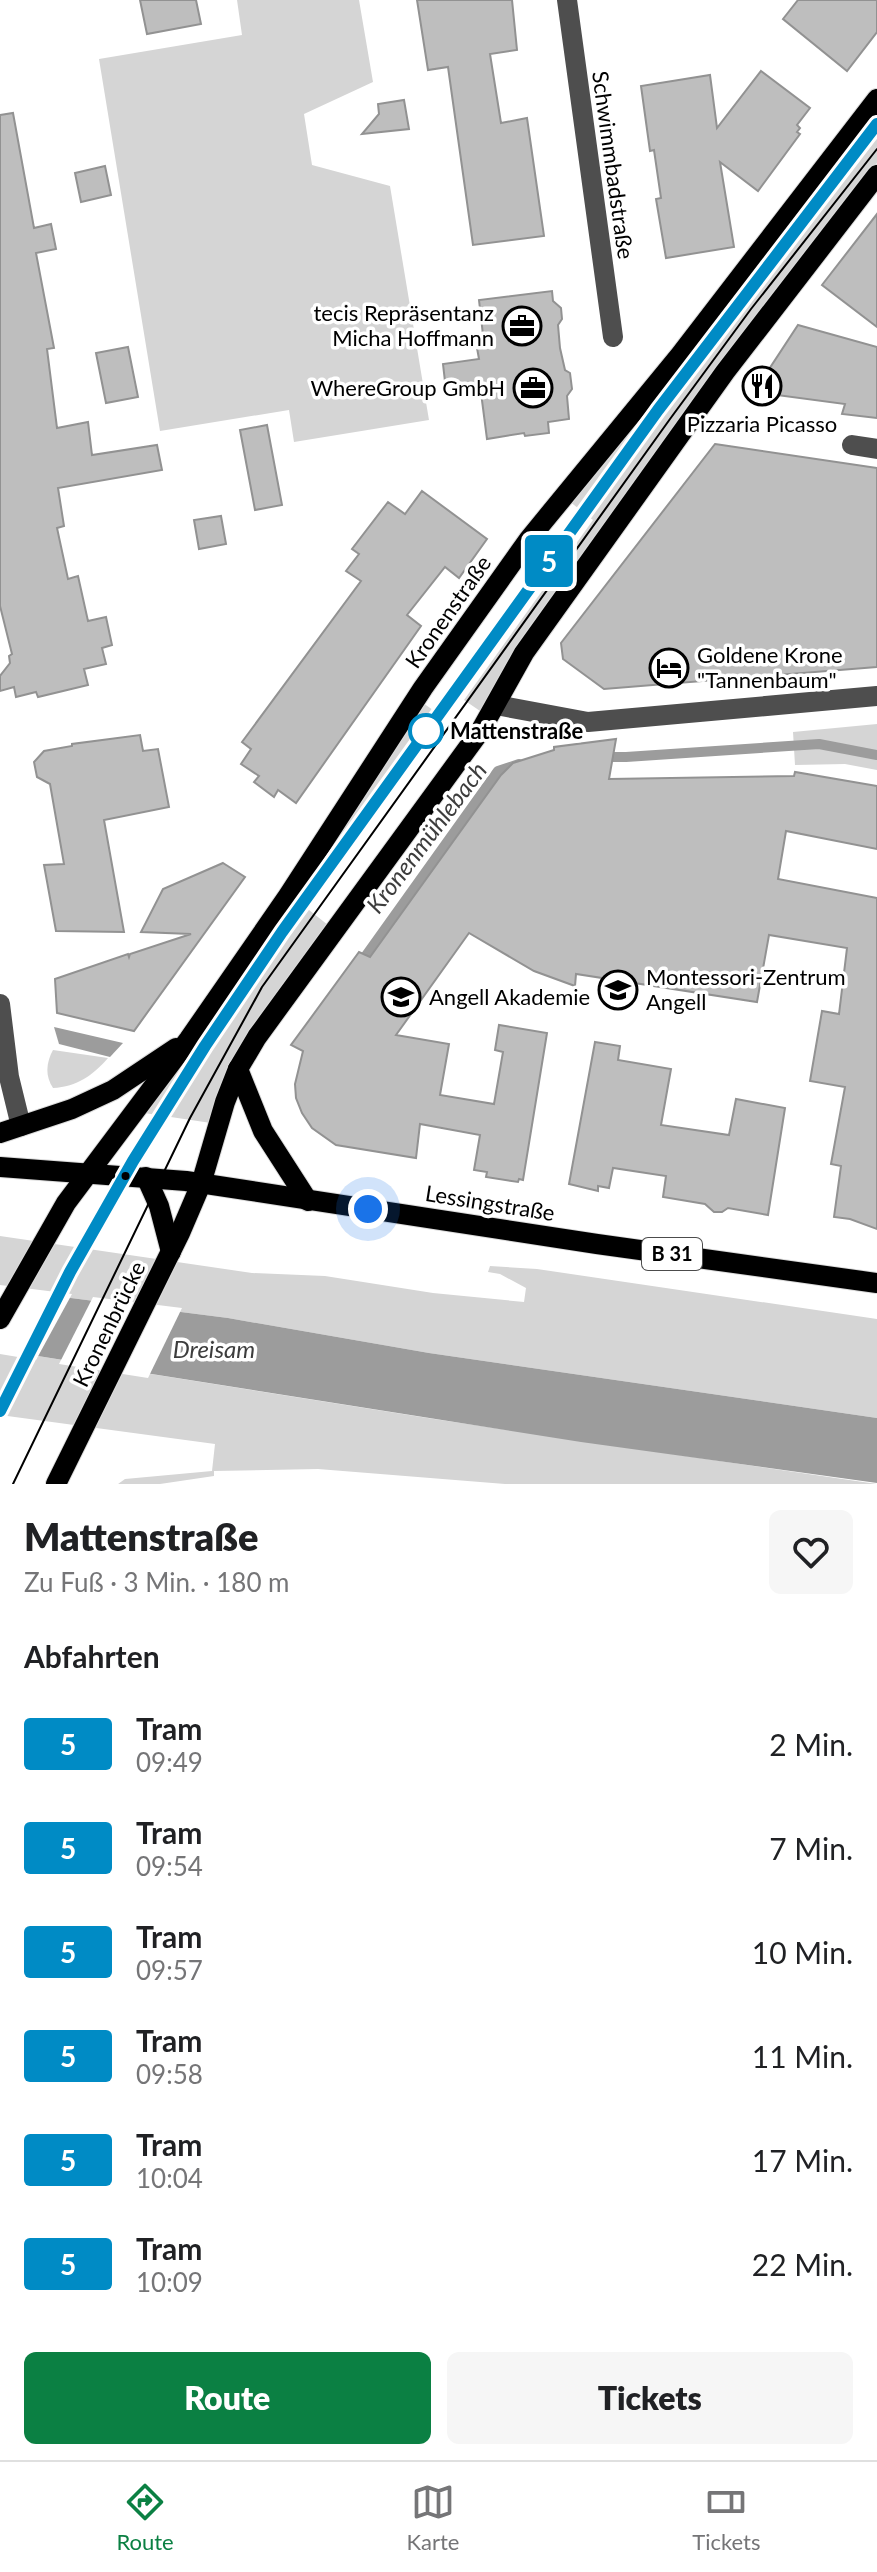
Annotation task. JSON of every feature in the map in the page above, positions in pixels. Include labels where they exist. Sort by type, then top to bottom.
[{"type":"main road","name":"Kronenstraße","points":[[87,1173],[189,1039],[288,896],[423,688],[529,539],[680,355],[877,99]]},
{"type":"main road","points":[[201,1184],[225,1102],[238,1069],[257,1037],[481,730],[524,653],[708,395],[877,175]]},
{"type":"main road","points":[[0,1133],[72,1109],[113,1090],[189,1039]]},
{"type":"main road","points":[[238,1069],[263,1131],[308,1201]]},
{"type":"main road","name":"Lessingstraße","points":[[0,1167],[201,1184],[877,1283]]},
{"type":"main road","points":[[0,1319],[58,1215],[87,1173]]},
{"type":"main road","points":[[146,1177],[173,1232]]},
{"type":"main road","name":"Kronenbrücke","points":[[56,1484],[171,1252],[173,1232],[201,1184]]},
{"type":"street","name":"Schwimmbadstraße","points":[[567,0],[613,337]]},
{"type":"street","points":[[852,445],[877,449]]},
{"type":"street","points":[[496,705],[588,722],[877,696]]},
{"type":"street","points":[[1,1012],[9,1077],[21,1126]]},
{"type":"shaded area","points":[[237,0],[359,0],[373,82],[304,114],[312,165],[390,186],[429,420],[294,442],[289,410],[160,431],[99,59],[242,35]]},
{"type":"shaded area","points":[[877,112],[877,163],[757,315],[523,636],[483,713],[464,700],[593,520],[569,501]]},
{"type":"shaded area","points":[[423,703],[440,715],[304,906],[328,925],[211,1123],[144,1113]]},
{"type":"shaded area","points":[[877,724],[877,770],[845,764],[795,765],[793,732]]},
{"type":"shaded area","points":[[53,1050],[108,1058],[84,1079],[53,1088],[47,1069]]},
{"type":"shaded area","points":[[0,1236],[252,1273],[325,1276],[433,1293],[524,1302],[526,1288],[500,1274],[488,1272],[490,1266],[537,1269],[877,1319],[877,1418],[429,1353],[228,1318],[0,1289]]},
{"type":"shaded area","points":[[0,1350],[434,1419],[877,1484],[505,1484],[318,1469],[214,1471],[214,1476],[160,1484],[118,1484],[125,1479],[212,1471],[215,1444],[0,1415]]},
{"type":"water","points":[[54,1027],[123,1043],[110,1057],[59,1044]]},
{"type":"water","name":"Dreisam","points":[[0,1289],[228,1318],[429,1353],[877,1418],[877,1483],[581,1442],[0,1350]]},
{"type":"pier","points":[[0,1285],[72,1294],[36,1360],[0,1354]]},
{"type":"pier","points":[[93,1297],[182,1308],[148,1378],[59,1364]]},
{"type":"building","points":[[140,0],[196,0],[201,24],[147,34]]},
{"type":"building","points":[[417,0],[512,0],[517,50],[490,54],[501,123],[527,118],[544,236],[473,245],[448,67],[428,70]]},
{"type":"building","points":[[798,0],[877,0],[877,32],[847,71],[783,19]]},
{"type":"building","points":[[761,71],[810,108],[797,125],[800,134],[758,191],[720,162],[734,247],[666,258],[656,199],[661,198],[654,150],[650,151],[641,86],[710,75],[717,128]]},
{"type":"building","points":[[404,100],[409,129],[362,134],[379,114],[378,104]]},
{"type":"building","points":[[13,113],[34,228],[51,224],[56,249],[36,253],[54,348],[47,349],[57,428],[88,422],[92,455],[157,445],[162,470],[58,488],[64,526],[57,528],[68,579],[78,576],[88,621],[106,617],[112,645],[102,648],[106,664],[84,669],[88,685],[38,697],[36,692],[16,697],[14,687],[0,691],[0,676],[10,663],[9,656],[12,654],[0,606],[0,115]]},
{"type":"building","points":[[105,166],[111,195],[81,202],[75,173]]},
{"type":"building","points":[[877,214],[877,327],[822,285]]},
{"type":"building","points":[[552,291],[553,301],[561,308],[562,319],[558,325],[560,348],[565,370],[570,373],[572,389],[567,396],[569,419],[548,422],[549,433],[525,436],[524,433],[487,439],[480,385],[446,390],[443,364],[479,359],[475,337],[483,335],[479,300]]},
{"type":"building","points":[[798,325],[877,347],[877,418],[842,414],[845,404],[754,392]]},
{"type":"building","points":[[128,347],[138,397],[106,403],[96,353]]},
{"type":"building","points":[[267,425],[282,505],[255,510],[240,430]]},
{"type":"building","points":[[715,444],[877,468],[877,667],[604,689],[563,659],[561,643]]},
{"type":"building","points":[[422,491],[487,539],[459,578],[445,567],[407,615],[421,626],[296,803],[278,790],[274,797],[254,782],[259,776],[241,764],[251,749],[242,742],[361,581],[346,571],[359,554],[352,549],[388,502],[405,514]]},
{"type":"building","points":[[221,516],[226,544],[199,549],[194,520]]},
{"type":"building","points":[[140,735],[143,751],[158,749],[169,807],[104,820],[124,932],[56,931],[44,865],[64,864],[50,784],[37,777],[34,762],[44,751]]},
{"type":"building","points":[[616,739],[609,779],[794,776],[795,772],[877,786],[877,849],[786,831],[778,879],[877,898],[877,1229],[834,1217],[841,1166],[831,1164],[845,1087],[810,1081],[822,1011],[839,1014],[847,948],[769,935],[757,1002],[576,974],[575,986],[534,971],[469,933],[396,1035],[449,1044],[440,1095],[494,1104],[503,1052],[495,1050],[499,1025],[547,1033],[523,1180],[519,1179],[518,1182],[486,1177],[487,1172],[474,1170],[480,1135],[420,1124],[416,1158],[336,1145],[312,1128],[302,1113],[295,1084],[303,1051],[291,1045],[359,952],[370,957],[501,775],[513,763],[554,750],[554,747]]},
{"type":"building","points":[[223,863],[245,877],[134,1031],[57,1013],[55,979],[191,934],[141,932],[163,889]]},
{"type":"building","points":[[595,1042],[620,1046],[618,1060],[671,1069],[661,1125],[729,1135],[736,1099],[785,1108],[768,1215],[728,1208],[714,1212],[705,1204],[663,1197],[666,1176],[613,1168],[609,1188],[598,1186],[598,1191],[569,1184]]},
{"type":"waterway","name":"Kronenmühlebach","points":[[602,757],[819,744],[877,755]]},
{"type":"waterway","name":"Kronenmühlebach","points":[[360,964],[498,771],[519,764]]},
{"type":"tram line","name":"5","points":[[0,1411],[70,1272],[133,1161],[282,932],[739,300],[877,124]]},
{"type":"tram line","points":[[0,1411],[70,1272],[133,1161],[205,1046],[298,909],[658,410],[877,125]]},
{"type":"tram line","points":[[13,1484],[190,1118],[262,987],[670,419],[751,309],[877,149]]},
{"type":"place","name":"tecis Repräsentanz Micha Hoffmann","points":[[522,326]]},
{"type":"place","name":"Pizzaria Picasso","points":[[762,386]]},
{"type":"place","name":"WhereGroup GmbH","points":[[533,388]]},
{"type":"place","name":"Goldene Krone \"Tannenbaum\"","points":[[669,668]]},
{"type":"place","name":"Mattenstraße","points":[[426,731]]},
{"type":"place","name":"Montessori-Zentrum Angell","points":[[618,990]]},
{"type":"place","name":"Angell Akademie","points":[[401,997]]},
{"type":"route","points":[[368,1209],[186,1181],[87,1173],[189,1039],[288,896],[406,714],[426,731]]}]
